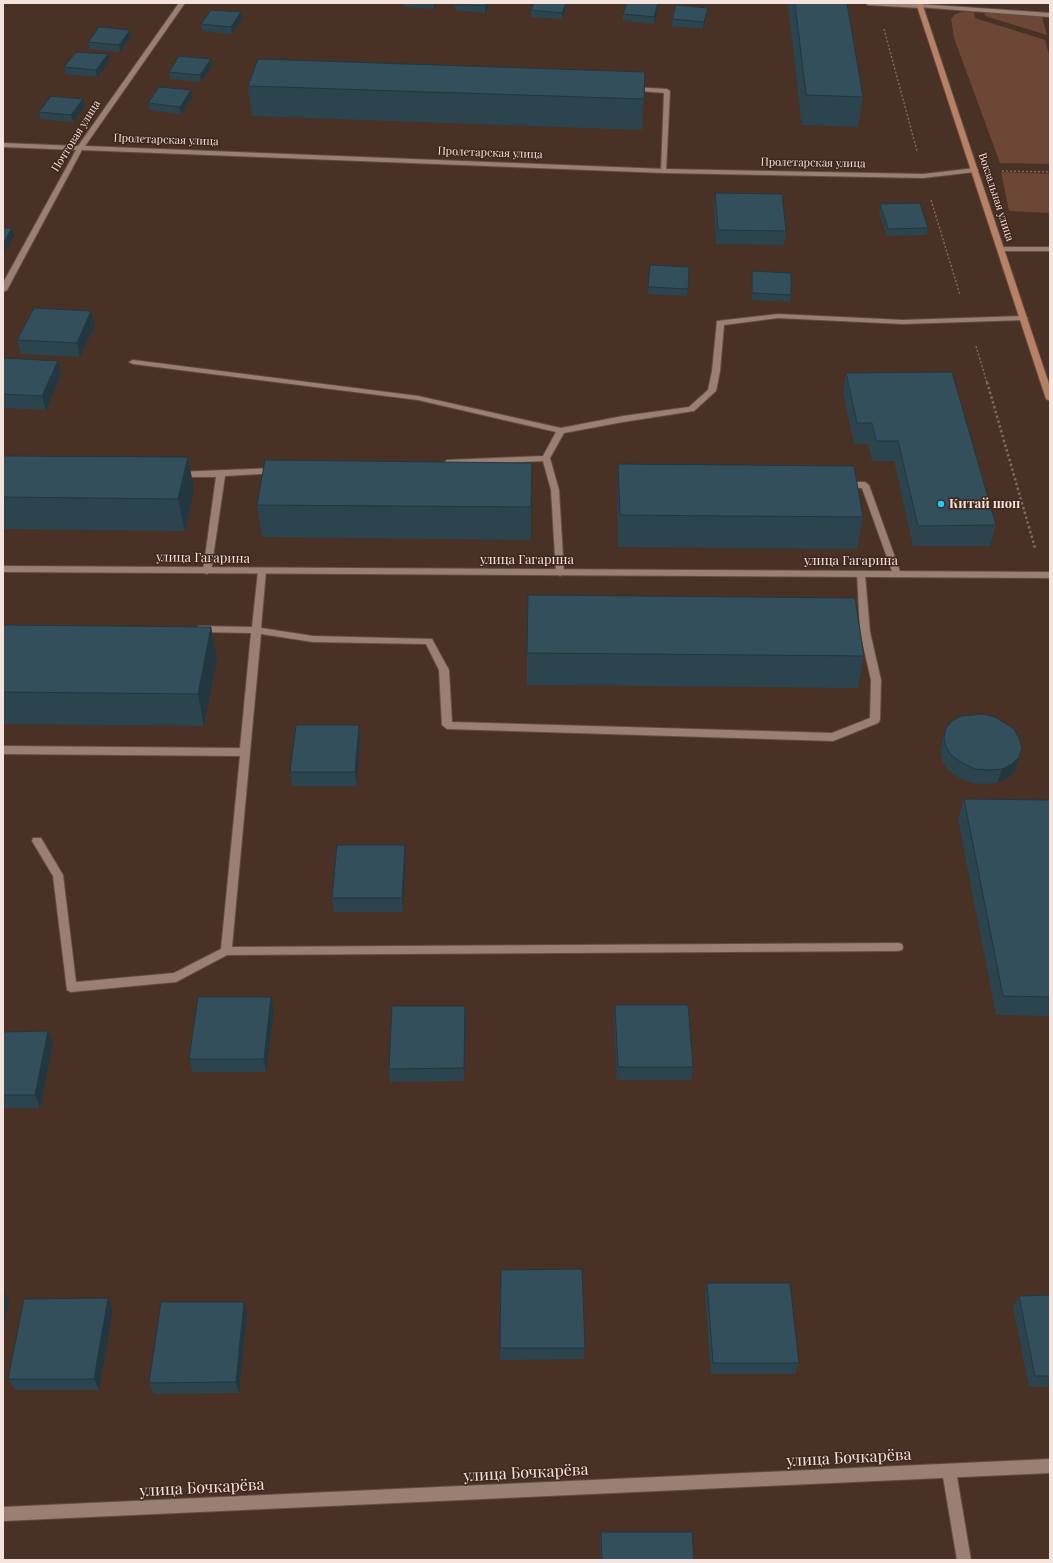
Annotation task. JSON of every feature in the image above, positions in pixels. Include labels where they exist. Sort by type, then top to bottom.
[{"type":"main road","name":"Вокзальная улица","points":[[919,4],[1050,399]]},
{"type":"street","name":"Почтовая улица","points":[[3,290],[80,148],[182,3]]},
{"type":"street","points":[[868,3],[919,4],[1050,15]]},
{"type":"street","points":[[626,89],[667,91],[664,171]]},
{"type":"street","name":"Пролетарская улица","points":[[3,146],[664,171],[924,176],[975,170]]},
{"type":"street","points":[[1001,249],[1050,249]]},
{"type":"street","points":[[133,362],[418,398],[561,430],[691,409],[712,391],[716,371],[720,323],[778,316],[903,322],[1024,318]]},
{"type":"street","points":[[560,573],[555,490],[546,458],[561,430]]},
{"type":"street","points":[[435,463],[546,458]]},
{"type":"street","points":[[167,474],[221,474],[284,471]]},
{"type":"street","points":[[207,571],[221,474]]},
{"type":"street","points":[[834,485],[865,485],[897,574]]},
{"type":"street","name":"улица Гагарина","points":[[3,569],[1046,575]]},
{"type":"street","points":[[226,951],[262,571]]},
{"type":"street","points":[[193,629],[256,630],[313,639],[429,641],[444,670],[447,725],[833,737],[876,720],[876,680],[865,632],[861,574]]},
{"type":"street","points":[[3,750],[245,752]]},
{"type":"street","points":[[37,841],[58,875],[72,987],[176,977],[226,951],[898,947]]},
{"type":"street","name":"улица Бочкарёва","points":[[3,1514],[1050,1466]]},
{"type":"street","points":[[949,1471],[964,1560]]},
{"type":"path","points":[[884,26],[924,176],[1046,575]]},
{"type":"path","points":[[975,170],[1050,172]]},
{"type":"shaded area","points":[[962,12],[974,12],[975,18],[1045,40],[1050,58],[1050,164],[1000,163],[954,38],[951,19],[955,14]]},
{"type":"shaded area","points":[[984,12],[1042,17],[1047,35],[985,16]]},
{"type":"shaded area","points":[[1001,172],[1050,174],[1050,213],[1009,211]]},
{"type":"building","points":[[455,3],[487,3],[485,6]]},
{"type":"building","points":[[534,3],[566,3],[562,13],[531,10]]},
{"type":"building","points":[[627,3],[658,3],[654,17],[623,14]]},
{"type":"building","points":[[795,3],[847,3],[863,97],[806,95]]},
{"type":"building","points":[[676,5],[708,8],[704,22],[672,19]]},
{"type":"building","points":[[211,10],[241,12],[231,27],[201,24]]},
{"type":"building","points":[[99,27],[130,30],[119,45],[88,42]]},
{"type":"building","points":[[76,52],[108,54],[96,70],[64,67]]},
{"type":"building","points":[[179,56],[211,59],[200,75],[169,72]]},
{"type":"building","points":[[258,59],[645,72],[644,99],[248,86]]},
{"type":"building","points":[[159,87],[191,90],[180,107],[148,103]]},
{"type":"building","points":[[51,96],[83,99],[71,115],[39,112]]},
{"type":"building","points":[[715,193],[782,194],[786,231],[718,230]]},
{"type":"building","points":[[920,203],[928,228],[888,229],[880,204]]},
{"type":"building","points":[[3,228],[12,228],[3,244]]},
{"type":"building","points":[[650,265],[689,267],[688,289],[648,287]]},
{"type":"building","points":[[752,271],[791,273],[791,295],[752,293]]},
{"type":"building","points":[[34,308],[91,311],[77,343],[17,340]]},
{"type":"building","points":[[3,358],[58,361],[42,396],[3,394]]},
{"type":"building","name":"Китай шоп","points":[[952,372],[996,525],[918,526],[898,441],[876,441],[872,423],[857,423],[846,373]]},
{"type":"building","points":[[3,456],[188,457],[178,499],[3,497]]},
{"type":"building","points":[[265,460],[532,463],[531,507],[257,505]]},
{"type":"building","points":[[618,464],[854,466],[863,517],[620,515]]},
{"type":"building","points":[[528,595],[855,598],[864,656],[527,653]]},
{"type":"building","points":[[3,625],[211,627],[198,694],[3,692]]},
{"type":"building","points":[[983,714],[995,717],[1014,729],[1019,738],[1022,748],[1019,757],[1012,764],[1002,769],[975,769],[952,756],[946,747],[944,737],[946,728],[952,721],[961,716]]},
{"type":"building","points":[[296,725],[359,725],[355,772],[290,772]]},
{"type":"building","points":[[964,799],[1050,800],[1050,997],[1003,996]]},
{"type":"building","points":[[337,845],[405,845],[402,898],[332,898]]},
{"type":"building","points":[[198,997],[271,997],[264,1059],[189,1059]]},
{"type":"building","points":[[615,1005],[688,1005],[693,1067],[618,1067]]},
{"type":"building","points":[[392,1006],[465,1006],[464,1068],[389,1069]]},
{"type":"building","points":[[48,1031],[35,1095],[3,1095],[3,1032]]},
{"type":"building","points":[[582,1269],[585,1348],[500,1348],[501,1270]]},
{"type":"building","points":[[707,1283],[790,1283],[799,1363],[713,1363]]},
{"type":"building","points":[[1050,1295],[1050,1376],[1035,1376],[1019,1296]]},
{"type":"building","points":[[108,1298],[94,1379],[8,1379],[24,1299]]},
{"type":"building","points":[[161,1302],[244,1302],[236,1382],[149,1383]]},
{"type":"building","points":[[601,1532],[692,1532],[694,1560],[602,1560]]},
{"type":"place","name":"Китай шоп","points":[[941,504]]}]
